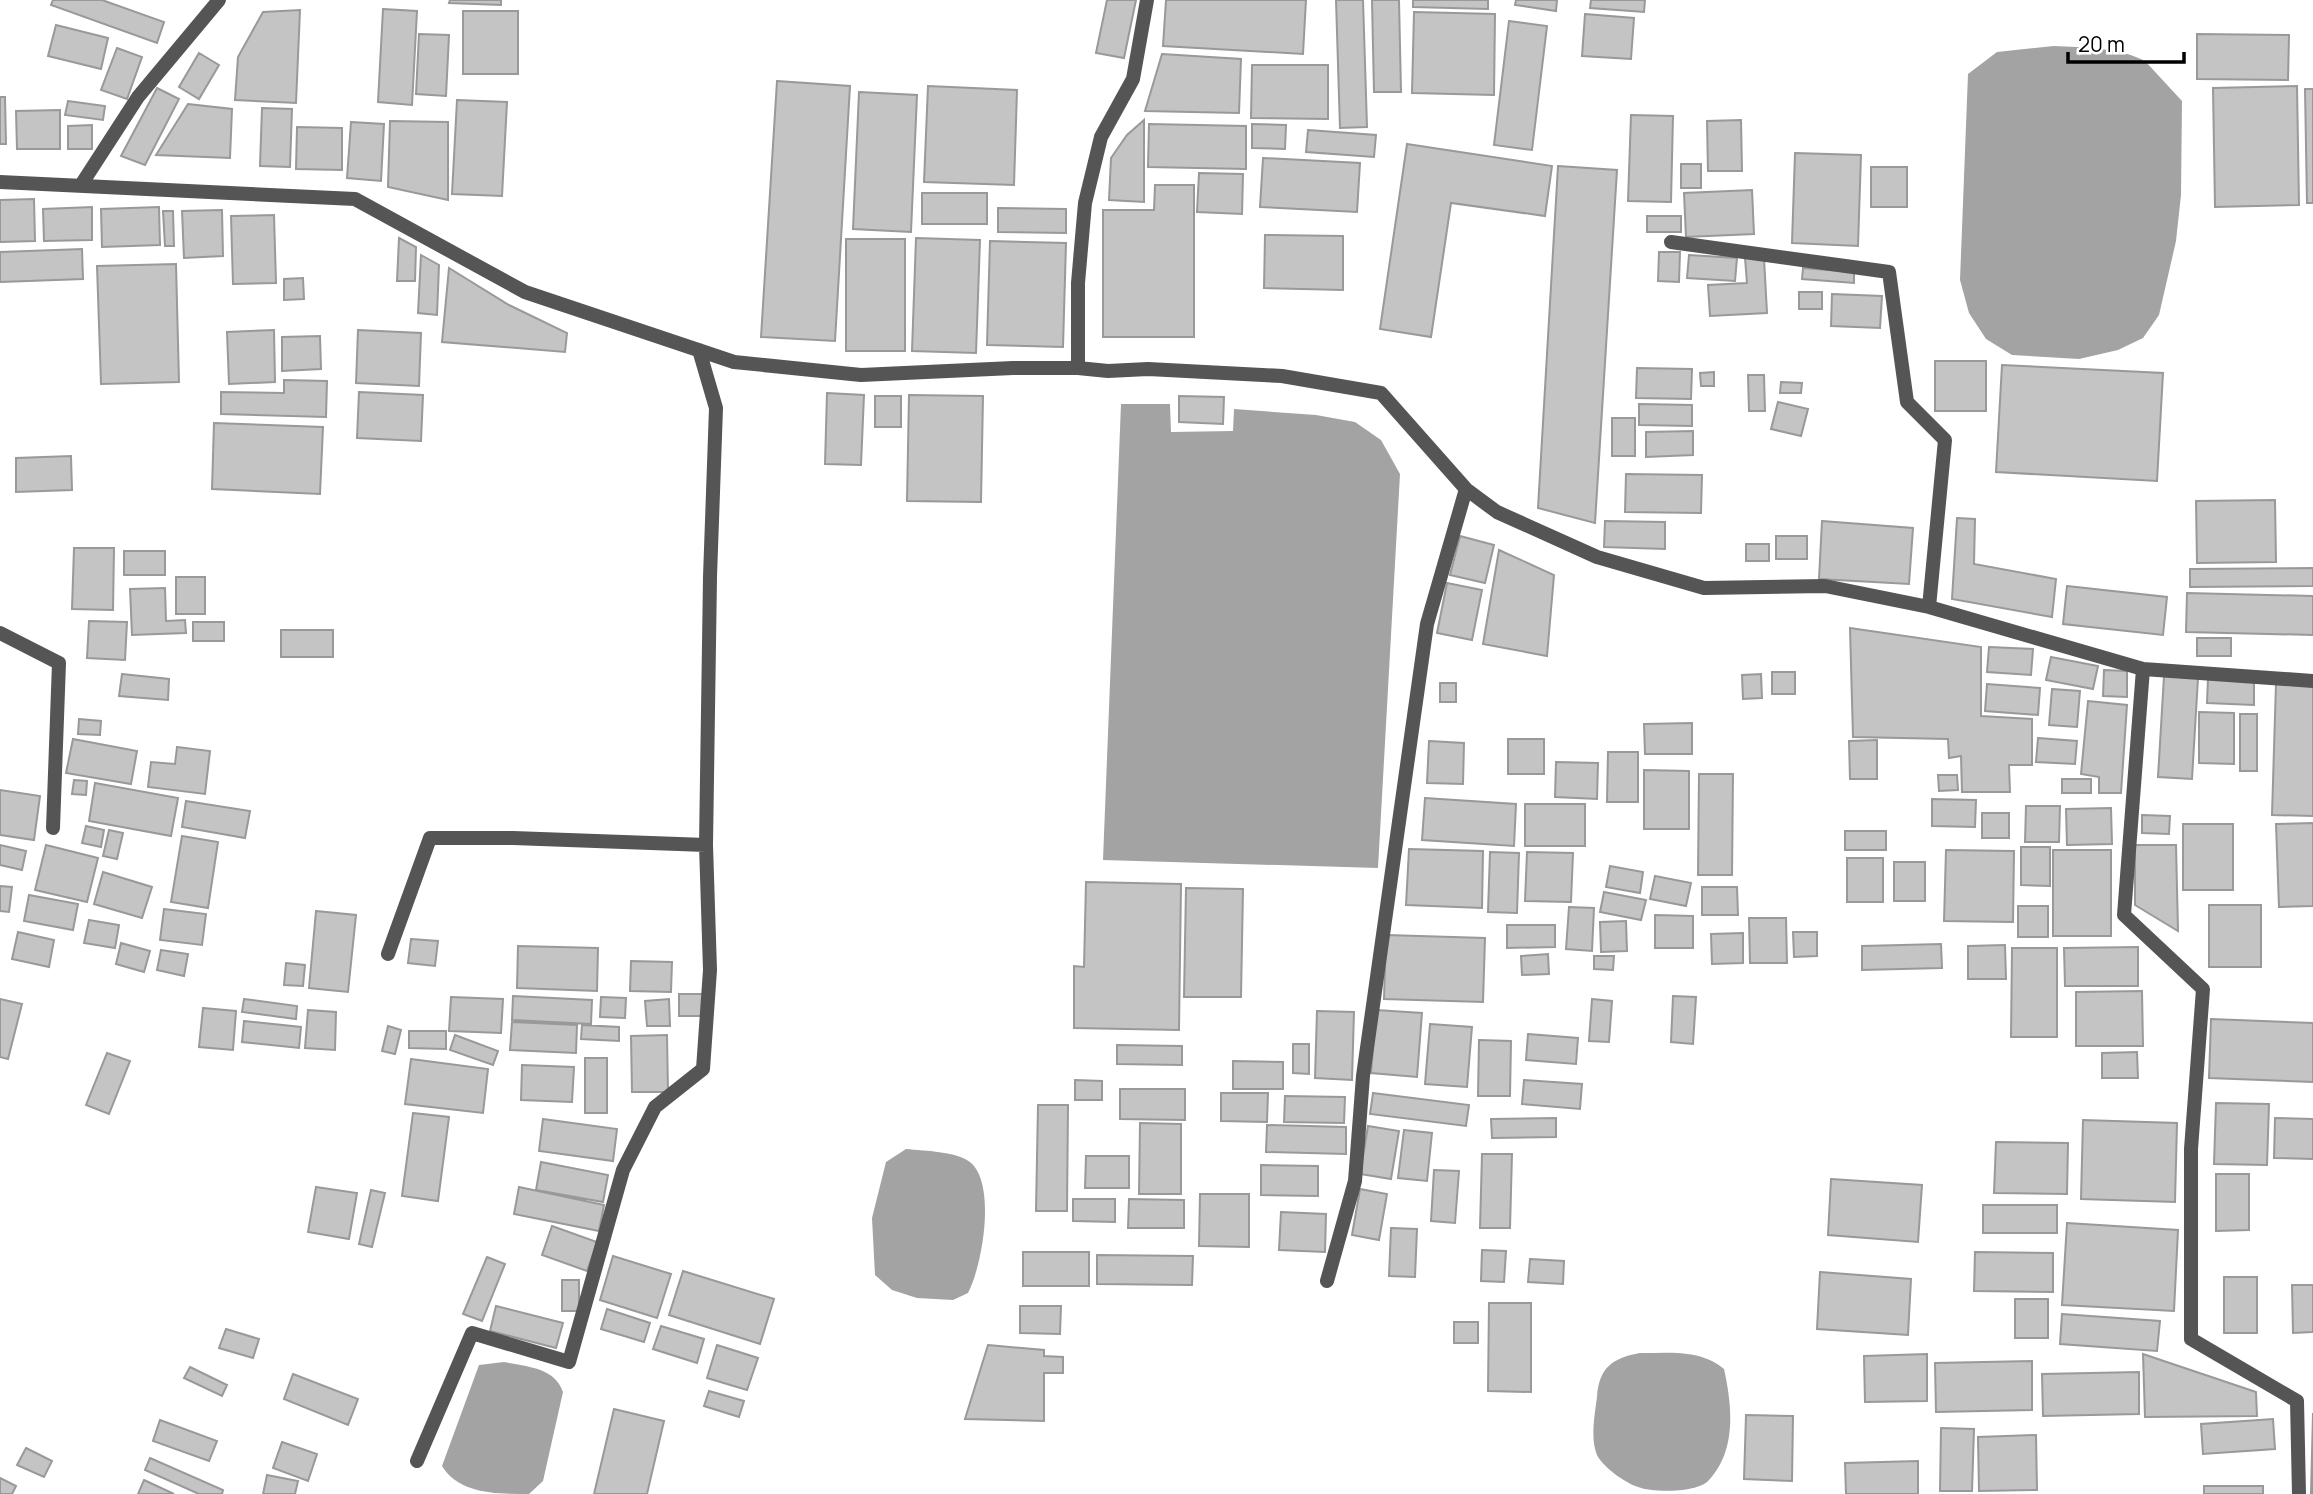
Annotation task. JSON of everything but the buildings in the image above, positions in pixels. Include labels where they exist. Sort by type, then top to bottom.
[{"type":"street","points":[[81,186],[138,97],[219,0]]},
{"type":"street","points":[[1078,368],[1078,283],[1085,204],[1101,136],[1133,79],[1147,0]]},
{"type":"street","points":[[0,182],[355,199],[525,292],[734,362],[861,375],[1013,368],[1108,371],[1148,369],[1282,376],[1381,393],[1465,489],[1497,512],[1597,557],[1704,588],[1825,586],[1929,607],[2143,669],[2313,681]]},
{"type":"street","points":[[1671,242],[1889,272],[1906,402],[1945,440],[1929,607]]},
{"type":"street","points":[[417,1461],[472,1333],[569,1362],[623,1170],[655,1107],[703,1069],[710,970],[706,845],[710,577],[716,408],[699,350]]},
{"type":"street","points":[[1327,1281],[1355,1181],[1363,1076],[1427,624],[1465,489]]},
{"type":"street","points":[[0,634],[59,663],[53,828]]},
{"type":"street","points":[[2143,669],[2124,915],[2203,989],[2191,1149],[2191,1339],[2297,1401],[2300,1494]]},
{"type":"street","points":[[388,954],[430,838],[513,838],[706,845]]},
{"type":"shaded area","points":[[2054,46],[2101,49],[2125,53],[2145,61],[2182,101],[2181,195],[2176,241],[2159,315],[2143,338],[2118,350],[2079,359],[2012,355],[1986,339],[1969,313],[1960,280],[1968,74],[1997,52]]},
{"type":"shaded area","points":[[1121,404],[1170,404],[1171,432],[1233,431],[1234,409],[1316,415],[1355,422],[1381,440],[1400,474],[1378,868],[1103,860]]},
{"type":"shaded area","points":[[906,1149],[961,1157],[974,1166],[980,1178],[985,1210],[982,1248],[968,1293],[953,1300],[917,1298],[892,1290],[875,1275],[872,1218],[886,1162]]},
{"type":"shaded area","points":[[1640,1353],[1695,1355],[1724,1369],[1730,1412],[1728,1441],[1718,1468],[1703,1484],[1675,1491],[1645,1489],[1621,1478],[1597,1455],[1594,1426],[1601,1378],[1604,1371],[1615,1361]]},
{"type":"shaded area","points":[[504,1362],[546,1373],[553,1377],[563,1392],[543,1481],[529,1494],[491,1493],[468,1487],[449,1475],[442,1466],[479,1365]]}]
